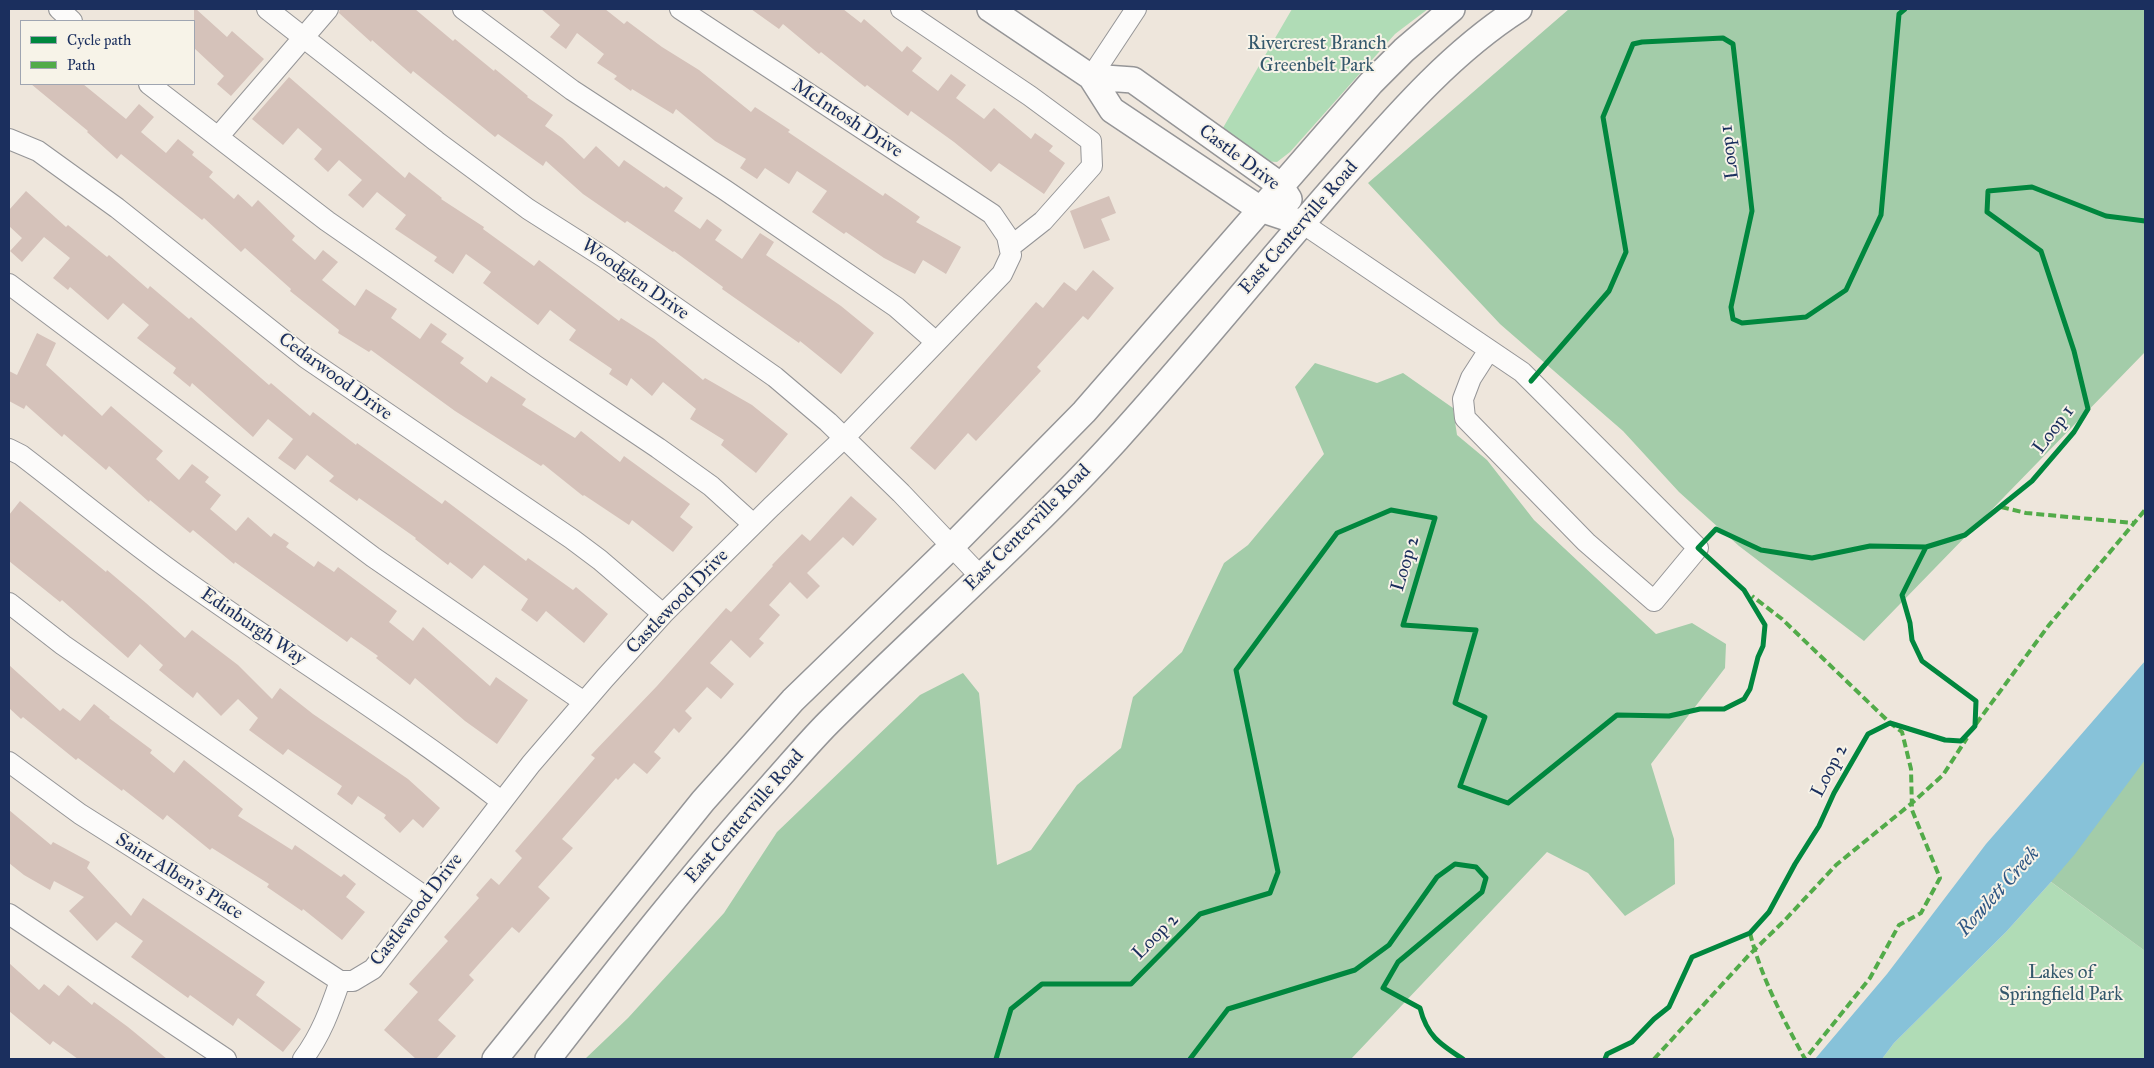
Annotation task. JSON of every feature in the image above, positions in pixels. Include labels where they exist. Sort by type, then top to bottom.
[{"type":"main road","name":"Castle Drive","points":[[990,9],[1091,77],[1112,110],[1260,209],[1302,223]]},
{"type":"main road","points":[[495,1059],[702,801],[793,700],[952,546],[1084,412],[1204,276],[1280,185],[1371,83],[1404,50],[1452,9]]},
{"type":"main road","name":"East Centerville Road","points":[[548,1059],[685,885],[734,827],[827,724],[1029,530],[1113,442],[1176,372],[1302,223],[1448,65],[1483,34],[1519,9]]},
{"type":"main road","name":"Castle Drive","points":[[1091,77],[1133,80],[1280,185],[1302,223]]},
{"type":"street","points":[[60,9],[71,20]]},
{"type":"street","name":"Woodglen Drive","points":[[267,9],[436,141],[528,209],[605,258],[775,377],[808,404],[901,493],[980,576]]},
{"type":"street","points":[[218,137],[328,9]]},
{"type":"street","points":[[463,9],[572,90],[896,307],[936,342]]},
{"type":"street","name":"McIntosh Drive","points":[[680,9],[992,214],[1008,241]]},
{"type":"street","points":[[901,9],[1030,96],[1091,141],[1092,166],[1043,221],[1008,241]]},
{"type":"street","points":[[1091,77],[1136,9]]},
{"type":"street","points":[[150,85],[328,221],[658,448],[710,486],[753,524]]},
{"type":"street","name":"Cedarwood Drive","points":[[9,139],[38,151],[117,208],[306,358],[572,539],[664,614]]},
{"type":"street","points":[[1302,223],[1522,372],[1698,548],[1654,601],[1586,542],[1465,418],[1463,399],[1471,378],[1489,350]]},
{"type":"street","name":"Castlewood Drive","points":[[346,981],[373,969],[501,801],[584,702],[664,614],[753,524],[844,438],[1002,274],[1011,255],[1008,241]]},
{"type":"street","points":[[9,284],[373,557],[584,702]]},
{"type":"street","name":"Edinburgh Way","points":[[9,450],[21,455],[186,582],[353,694],[462,770],[501,801]]},
{"type":"street","points":[[9,603],[63,646],[427,898]]},
{"type":"street","name":"Saint Alben's Place","points":[[9,762],[80,814],[346,981]]},
{"type":"street","points":[[9,914],[226,1059]]},
{"type":"street","points":[[303,1059],[315,1044],[346,981]]},
{"type":"green space","name":"Rivercrest Branch Greenbelt Park","points":[[1292,9],[1428,9],[1395,34],[1290,152],[1277,162],[1264,161],[1220,133]]},
{"type":"green space","points":[[1569,9],[2145,9],[2145,352],[1864,641],[1739,546],[1679,492],[1623,431],[1500,324],[1368,183]]},
{"type":"green space","points":[[1315,363],[1377,383],[1403,373],[1453,408],[1457,435],[1487,460],[1534,520],[1656,634],[1692,623],[1726,644],[1725,668],[1651,764],[1674,839],[1675,884],[1625,916],[1588,873],[1547,852],[1351,1059],[585,1059],[628,1018],[724,913],[777,832],[920,695],[963,673],[979,693],[997,865],[1031,850],[1077,785],[1121,748],[1133,697],[1182,652],[1224,563],[1248,545],[1324,454],[1295,387]]},
{"type":"green space","points":[[2145,747],[2145,951],[2039,873]]},
{"type":"green space","name":"Lakes of Springfield Park","points":[[2051,882],[2145,951],[2145,1059],[1882,1059],[1894,1043],[2006,932]]},
{"type":"water","name":"Rowlett Creek","points":[[2145,661],[2145,760],[2075,854],[2006,932],[1894,1043],[1882,1059],[1815,1059],[1887,974],[1986,844]]},
{"type":"building","points":[[194,9],[196,9],[227,37],[232,31],[264,59],[231,96],[217,84],[224,76],[195,49]]},
{"type":"building","points":[[340,9],[415,9],[453,41],[455,39],[494,71],[495,69],[527,97],[553,115],[545,126],[562,138],[584,159],[596,146],[619,167],[624,160],[664,188],[666,186],[683,198],[674,211],[700,229],[707,219],[722,230],[715,240],[742,259],[760,233],[774,242],[766,255],[841,306],[874,333],[841,374],[800,341],[799,343],[722,289],[723,287],[674,251],[627,221],[625,223],[583,194],[546,161],[543,166],[498,134],[495,137],[413,71],[411,74],[372,40],[371,42],[339,13]]},
{"type":"building","points":[[541,9],[605,9],[624,24],[627,21],[662,47],[699,70],[751,112],[755,107],[790,130],[788,132],[883,196],[885,193],[920,217],[916,222],[961,247],[946,274],[923,260],[915,274],[884,258],[846,232],[844,234],[812,212],[827,191],[797,171],[789,184],[765,168],[757,179],[740,168],[746,159],[715,141],[676,109],[673,114],[632,89],[631,91],[614,79],[617,76],[597,63],[604,54],[577,33],[566,49],[550,37],[560,25]]},
{"type":"building","points":[[751,9],[843,9],[861,23],[864,19],[902,52],[907,46],[922,58],[912,71],[938,91],[951,74],[966,85],[956,98],[984,119],[994,108],[1031,139],[1035,133],[1053,146],[1049,151],[1065,163],[1044,194],[999,163],[991,172],[911,111],[908,116],[867,85],[865,87],[821,52],[819,54],[783,24],[779,29]]},
{"type":"building","points":[[289,77],[405,178],[409,172],[441,199],[484,227],[483,229],[534,266],[539,260],[619,321],[621,318],[654,339],[703,380],[705,378],[752,405],[788,434],[756,473],[721,445],[724,440],[690,419],[696,409],[663,382],[652,396],[631,378],[627,386],[609,374],[612,369],[569,340],[576,330],[550,310],[538,325],[483,283],[491,272],[466,254],[453,274],[434,261],[437,257],[395,229],[406,215],[377,192],[363,208],[348,195],[362,180],[339,160],[328,172],[314,159],[322,149],[298,128],[283,145],[252,119]]},
{"type":"building","points":[[32,85],[84,85],[126,119],[139,104],[154,117],[141,132],[166,153],[178,139],[194,152],[192,155],[213,172],[209,177],[234,199],[238,194],[252,207],[258,200],[295,236],[292,240],[315,260],[323,250],[338,262],[322,280],[355,306],[366,289],[397,309],[391,318],[420,339],[431,323],[447,334],[441,342],[464,358],[460,363],[487,383],[491,376],[526,399],[522,405],[575,438],[581,431],[620,462],[624,456],[690,504],[680,517],[693,527],[673,552],[632,520],[629,525],[583,496],[543,464],[541,466],[455,411],[371,350],[369,352],[338,333],[339,330],[290,291],[291,289],[245,248],[241,252],[204,218],[202,220],[121,154],[117,159],[88,131]]},
{"type":"building","points":[[26,191],[66,227],[68,225],[107,257],[109,255],[148,289],[150,286],[189,319],[191,317],[269,385],[271,383],[310,416],[313,412],[356,445],[357,443],[442,504],[445,500],[526,561],[528,558],[573,590],[576,587],[608,614],[584,643],[546,611],[537,622],[521,610],[528,599],[484,565],[472,579],[450,562],[448,565],[416,538],[359,498],[357,501],[329,481],[334,476],[307,455],[295,470],[278,458],[293,439],[268,419],[253,437],[192,383],[190,387],[173,373],[176,368],[137,338],[149,325],[123,303],[108,320],[70,287],[68,290],[53,278],[70,258],[44,237],[22,262],[10,251],[22,238],[9,226],[9,210]]},
{"type":"building","points":[[1109,196],[1116,213],[1101,219],[1110,240],[1084,249],[1070,211]]},
{"type":"building","points":[[1093,270],[1114,288],[1088,320],[1083,316],[1037,367],[1041,371],[976,441],[968,433],[935,470],[910,448],[1036,302],[1043,308],[1064,282],[1076,291]]},
{"type":"building","points":[[37,333],[56,343],[46,365],[102,416],[111,406],[163,451],[156,459],[179,480],[192,464],[209,477],[205,482],[221,495],[210,509],[236,531],[248,517],[271,537],[274,533],[289,543],[286,547],[314,567],[318,561],[334,572],[338,567],[397,611],[389,622],[413,641],[423,627],[490,686],[496,677],[528,700],[497,744],[465,721],[415,678],[410,685],[376,658],[378,656],[351,637],[347,642],[235,562],[234,564],[193,530],[190,533],[150,500],[149,502],[109,466],[106,470],[64,434],[62,437],[26,405],[24,409],[9,401],[9,371],[17,375]]},
{"type":"building","points":[[851,496],[877,519],[853,546],[843,537],[807,573],[820,586],[807,599],[790,582],[769,605],[780,615],[759,639],[764,643],[750,658],[731,640],[710,663],[734,684],[721,699],[707,687],[685,711],[692,718],[679,733],[674,728],[654,752],[661,758],[647,774],[634,763],[618,780],[616,778],[562,839],[573,848],[538,887],[550,898],[519,933],[512,927],[469,975],[474,980],[438,1020],[456,1036],[436,1059],[416,1059],[384,1030],[418,992],[409,984],[448,941],[444,937],[479,898],[476,895],[491,878],[499,885],[522,858],[515,851],[595,758],[591,755],[657,686],[726,608],[731,612],[802,534],[810,541]]},
{"type":"building","points":[[20,501],[106,572],[107,570],[185,638],[192,630],[238,665],[272,699],[280,688],[313,714],[408,779],[440,808],[423,828],[413,819],[400,833],[384,818],[386,815],[358,796],[352,805],[337,794],[342,786],[288,749],[283,755],[249,730],[258,718],[238,699],[221,716],[197,692],[193,698],[159,670],[163,665],[140,644],[128,658],[62,600],[60,602],[9,561],[9,515]]},
{"type":"building","points":[[9,665],[60,711],[63,708],[80,721],[94,704],[109,718],[152,750],[150,753],[174,773],[184,760],[243,809],[238,816],[292,850],[295,845],[341,877],[344,874],[356,884],[346,897],[365,912],[342,940],[303,909],[302,911],[267,887],[269,884],[212,848],[210,850],[167,815],[163,820],[123,789],[122,791],[78,758],[76,760],[9,708]]},
{"type":"building","points":[[9,810],[51,845],[53,842],[90,862],[87,868],[131,916],[143,898],[265,982],[256,995],[301,1029],[283,1052],[238,1018],[233,1026],[190,995],[188,998],[131,957],[143,941],[116,922],[97,941],[69,911],[84,897],[54,881],[50,890],[24,875],[9,863]]},
{"type":"building","points":[[9,963],[39,990],[44,984],[59,996],[68,985],[92,1005],[94,1002],[128,1027],[167,1059],[78,1059],[53,1041],[50,1045],[9,1011]]},
{"type":"marked path","points":[[2001,507],[2026,513],[2134,523]]},
{"type":"marked path","points":[[1976,724],[2049,625],[2145,510]]},
{"type":"marked path","points":[[1750,933],[1766,982],[1805,1059],[1870,978],[1899,925],[1921,913],[1940,878],[1912,810],[1911,769],[1902,732],[1890,723],[1782,619],[1752,596]]},
{"type":"marked path","points":[[1654,1059],[1749,955],[1785,920],[1836,865],[1943,775],[1967,738]]},
{"type":"cycle path","name":"Loop 1","points":[[1531,381],[1609,291],[1626,252],[1603,117],[1633,44],[1723,38],[1733,44],[1752,211],[1731,307],[1733,319],[1742,323],[1806,317],[1846,290],[1881,215],[1899,14],[1905,9]]},
{"type":"cycle path","name":"Loop 1","points":[[996,1059],[1011,1009],[1042,984],[1131,984],[1200,914],[1270,893],[1278,872],[1236,670],[1337,533],[1391,510],[1435,518],[1403,625],[1476,630],[1455,703],[1485,717],[1460,786],[1508,803],[1617,715],[1669,716],[1700,709],[1724,709],[1744,699],[1750,689],[1758,657],[1763,646],[1765,625],[1744,590],[1698,548],[1716,529],[1761,550],[1812,558],[1870,546],[1926,547],[1965,535],[2032,481],[2074,432],[2088,409],[2074,351],[2041,251],[1987,212],[1988,191],[2032,187],[2106,216],[2145,221]]},
{"type":"cycle path","name":"Loop 2","points":[[1605,1059],[1607,1054],[1632,1042],[1654,1019],[1669,1007],[1692,957],[1750,933],[1769,912],[1795,864],[1819,826],[1834,793],[1868,734],[1890,723],[1945,740],[1961,741],[1975,726],[1976,701],[1922,661],[1912,640],[1910,623],[1902,595],[1926,547]]},
{"type":"cycle path","points":[[1190,1059],[1228,1009],[1355,970],[1389,945],[1437,877],[1455,864],[1476,867],[1486,878],[1482,892],[1398,962],[1383,988],[1420,1008],[1426,1026],[1435,1038],[1463,1059]]}]
